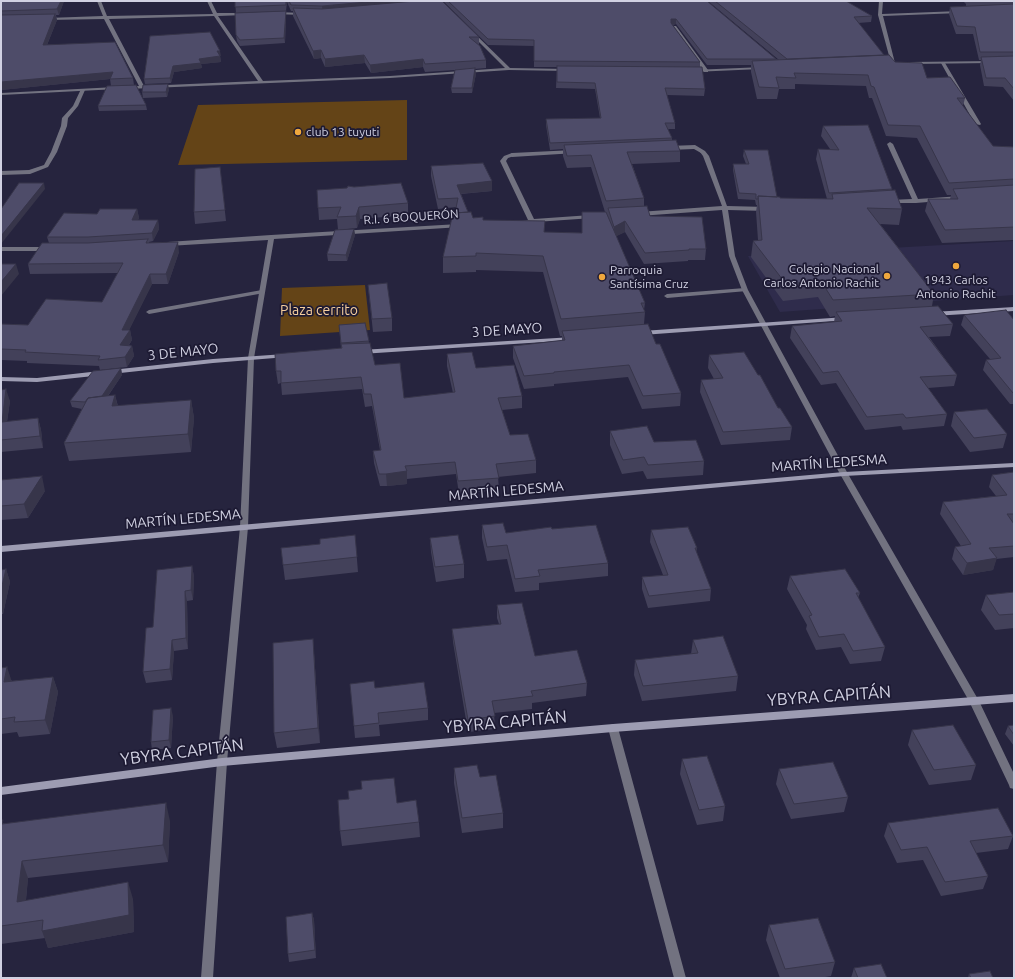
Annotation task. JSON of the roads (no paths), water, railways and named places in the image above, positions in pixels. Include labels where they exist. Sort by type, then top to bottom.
[{"type":"street","points":[[99,1],[105,16],[142,87]]},
{"type":"street","points":[[209,1],[216,16],[261,82]]},
{"type":"street","points":[[881,1],[880,15],[893,63]]},
{"type":"street","points":[[880,15],[967,11]]},
{"type":"street","points":[[268,13],[308,14]]},
{"type":"street","points":[[38,19],[105,16],[216,16],[253,14]]},
{"type":"street","points":[[465,26],[510,69]]},
{"type":"street","points":[[674,26],[706,70]]},
{"type":"street","points":[[907,63],[998,62]]},
{"type":"street","points":[[885,63],[900,63]]},
{"type":"street","points":[[943,63],[978,124]]},
{"type":"street","points":[[691,70],[768,68]]},
{"type":"street","points":[[1,94],[510,69],[572,70]]},
{"type":"street","points":[[1,173],[30,172],[46,166],[56,145],[65,118],[76,106],[83,90]]},
{"type":"street","points":[[890,144],[916,201]]},
{"type":"street","points":[[665,148],[695,147],[706,156],[725,208],[732,256],[745,290],[844,474],[974,701],[1014,785]]},
{"type":"street","points":[[532,221],[503,161],[506,157],[512,155],[581,151]]},
{"type":"street","points":[[884,203],[970,197]]},
{"type":"street","points":[[632,214],[725,208],[773,209]]},
{"type":"street","points":[[516,222],[601,216]]},
{"type":"street","name":"R.I. 6 BOQUERÓN","points":[[160,244],[468,225]]},
{"type":"street","points":[[207,978],[222,762],[244,527],[251,358],[271,237]]},
{"type":"street","points":[[1,249],[53,249]]},
{"type":"street","points":[[667,296],[745,290]]},
{"type":"street","points":[[149,312],[262,292]]},
{"type":"street","points":[[928,314],[1014,309]]},
{"type":"street","points":[[638,334],[850,319]]},
{"type":"street","name":"3 DE MAYO","points":[[354,352],[583,338]]},
{"type":"street","name":"3 DE MAYO","points":[[1,380],[37,380],[251,358],[291,356]]},
{"type":"street","name":"MARTÍN LEDESMA","points":[[1,549],[844,474],[1014,465]]},
{"type":"street","name":"YBYRA CAPITÁN","points":[[1,791],[222,762],[613,728],[1014,698]]},
{"type":"street","points":[[613,728],[680,978]]},
{"type":"place","name":"club 13 tuyuti","points":[[298,132]]},
{"type":"place","name":"1943 Carlos Antonio Rachit","points":[[956,266]]},
{"type":"place","name":"Colegio Nacional Carlos Antonio Rachit","points":[[887,276]]},
{"type":"place","name":"Parroquia Santísima Cruz","points":[[602,277]]},
{"type":"park label","name":"Plaza cerrito","points":[[319,310]]}]
